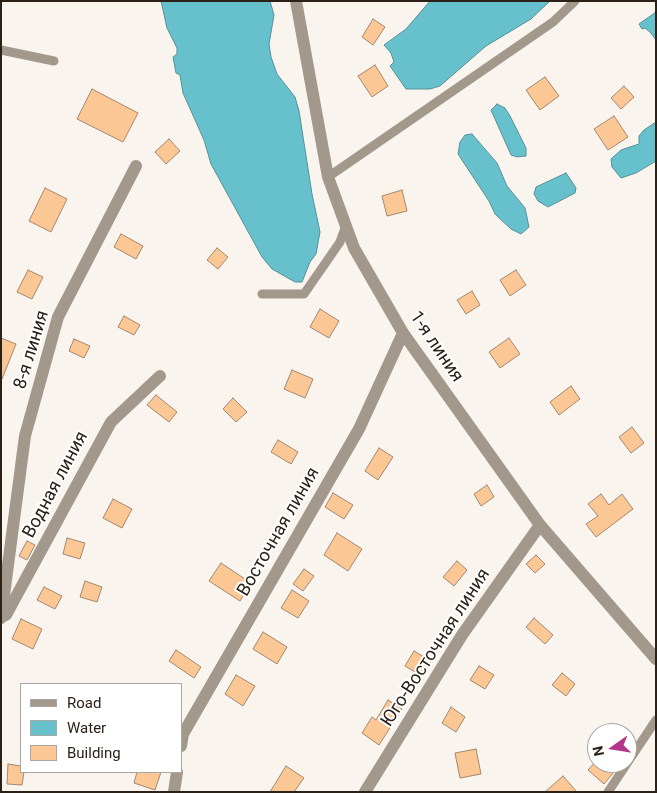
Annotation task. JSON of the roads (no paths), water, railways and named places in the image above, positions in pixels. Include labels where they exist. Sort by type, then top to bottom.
[{"type":"street","name":"1-я линия","points":[[296,1],[328,176],[354,248],[402,333],[540,526],[656,659]]},
{"type":"street","name":"8-я линия","points":[[1,618],[25,436],[58,317],[136,166]]},
{"type":"street","name":"Восточная линия","points":[[182,740],[183,734],[359,429],[402,333]]},
{"type":"street","name":"Водная линия","points":[[1,624],[111,422],[160,376]]},
{"type":"street","name":"Юго-Восточная линия","points":[[365,792],[462,635],[540,526]]},
{"type":"street","points":[[174,792],[177,773]]},
{"type":"lane","points":[[328,176],[553,22],[575,1]]},
{"type":"lane","points":[[1,50],[54,61]]},
{"type":"lane","points":[[262,294],[304,294],[340,242],[346,225]]},
{"type":"lane","points":[[608,792],[656,720]]},
{"type":"water","points":[[161,1],[270,1],[274,15],[269,44],[271,57],[277,74],[295,97],[299,111],[320,232],[316,254],[310,262],[302,282],[295,282],[272,269],[262,257],[211,164],[204,140],[183,93],[180,75],[176,73],[173,57],[177,54],[177,48],[167,28]]},
{"type":"water","points":[[430,1],[550,1],[531,19],[486,46],[440,86],[430,89],[406,89],[390,66],[394,62],[391,53],[384,45],[406,29]]},
{"type":"water","points":[[656,12],[656,40],[650,32],[645,28],[642,29],[639,24]]},
{"type":"water","points":[[497,104],[505,108],[510,116],[526,148],[526,156],[517,157],[511,155],[491,110]]},
{"type":"water","points":[[656,122],[656,161],[636,173],[621,178],[612,167],[611,159],[621,150],[639,144],[639,136]]},
{"type":"water","points":[[472,134],[497,163],[507,186],[525,208],[529,227],[521,234],[511,229],[495,214],[489,201],[458,154],[460,142],[465,135]]},
{"type":"water","points":[[566,173],[576,188],[575,193],[548,207],[538,201],[534,194],[536,187]]}]
